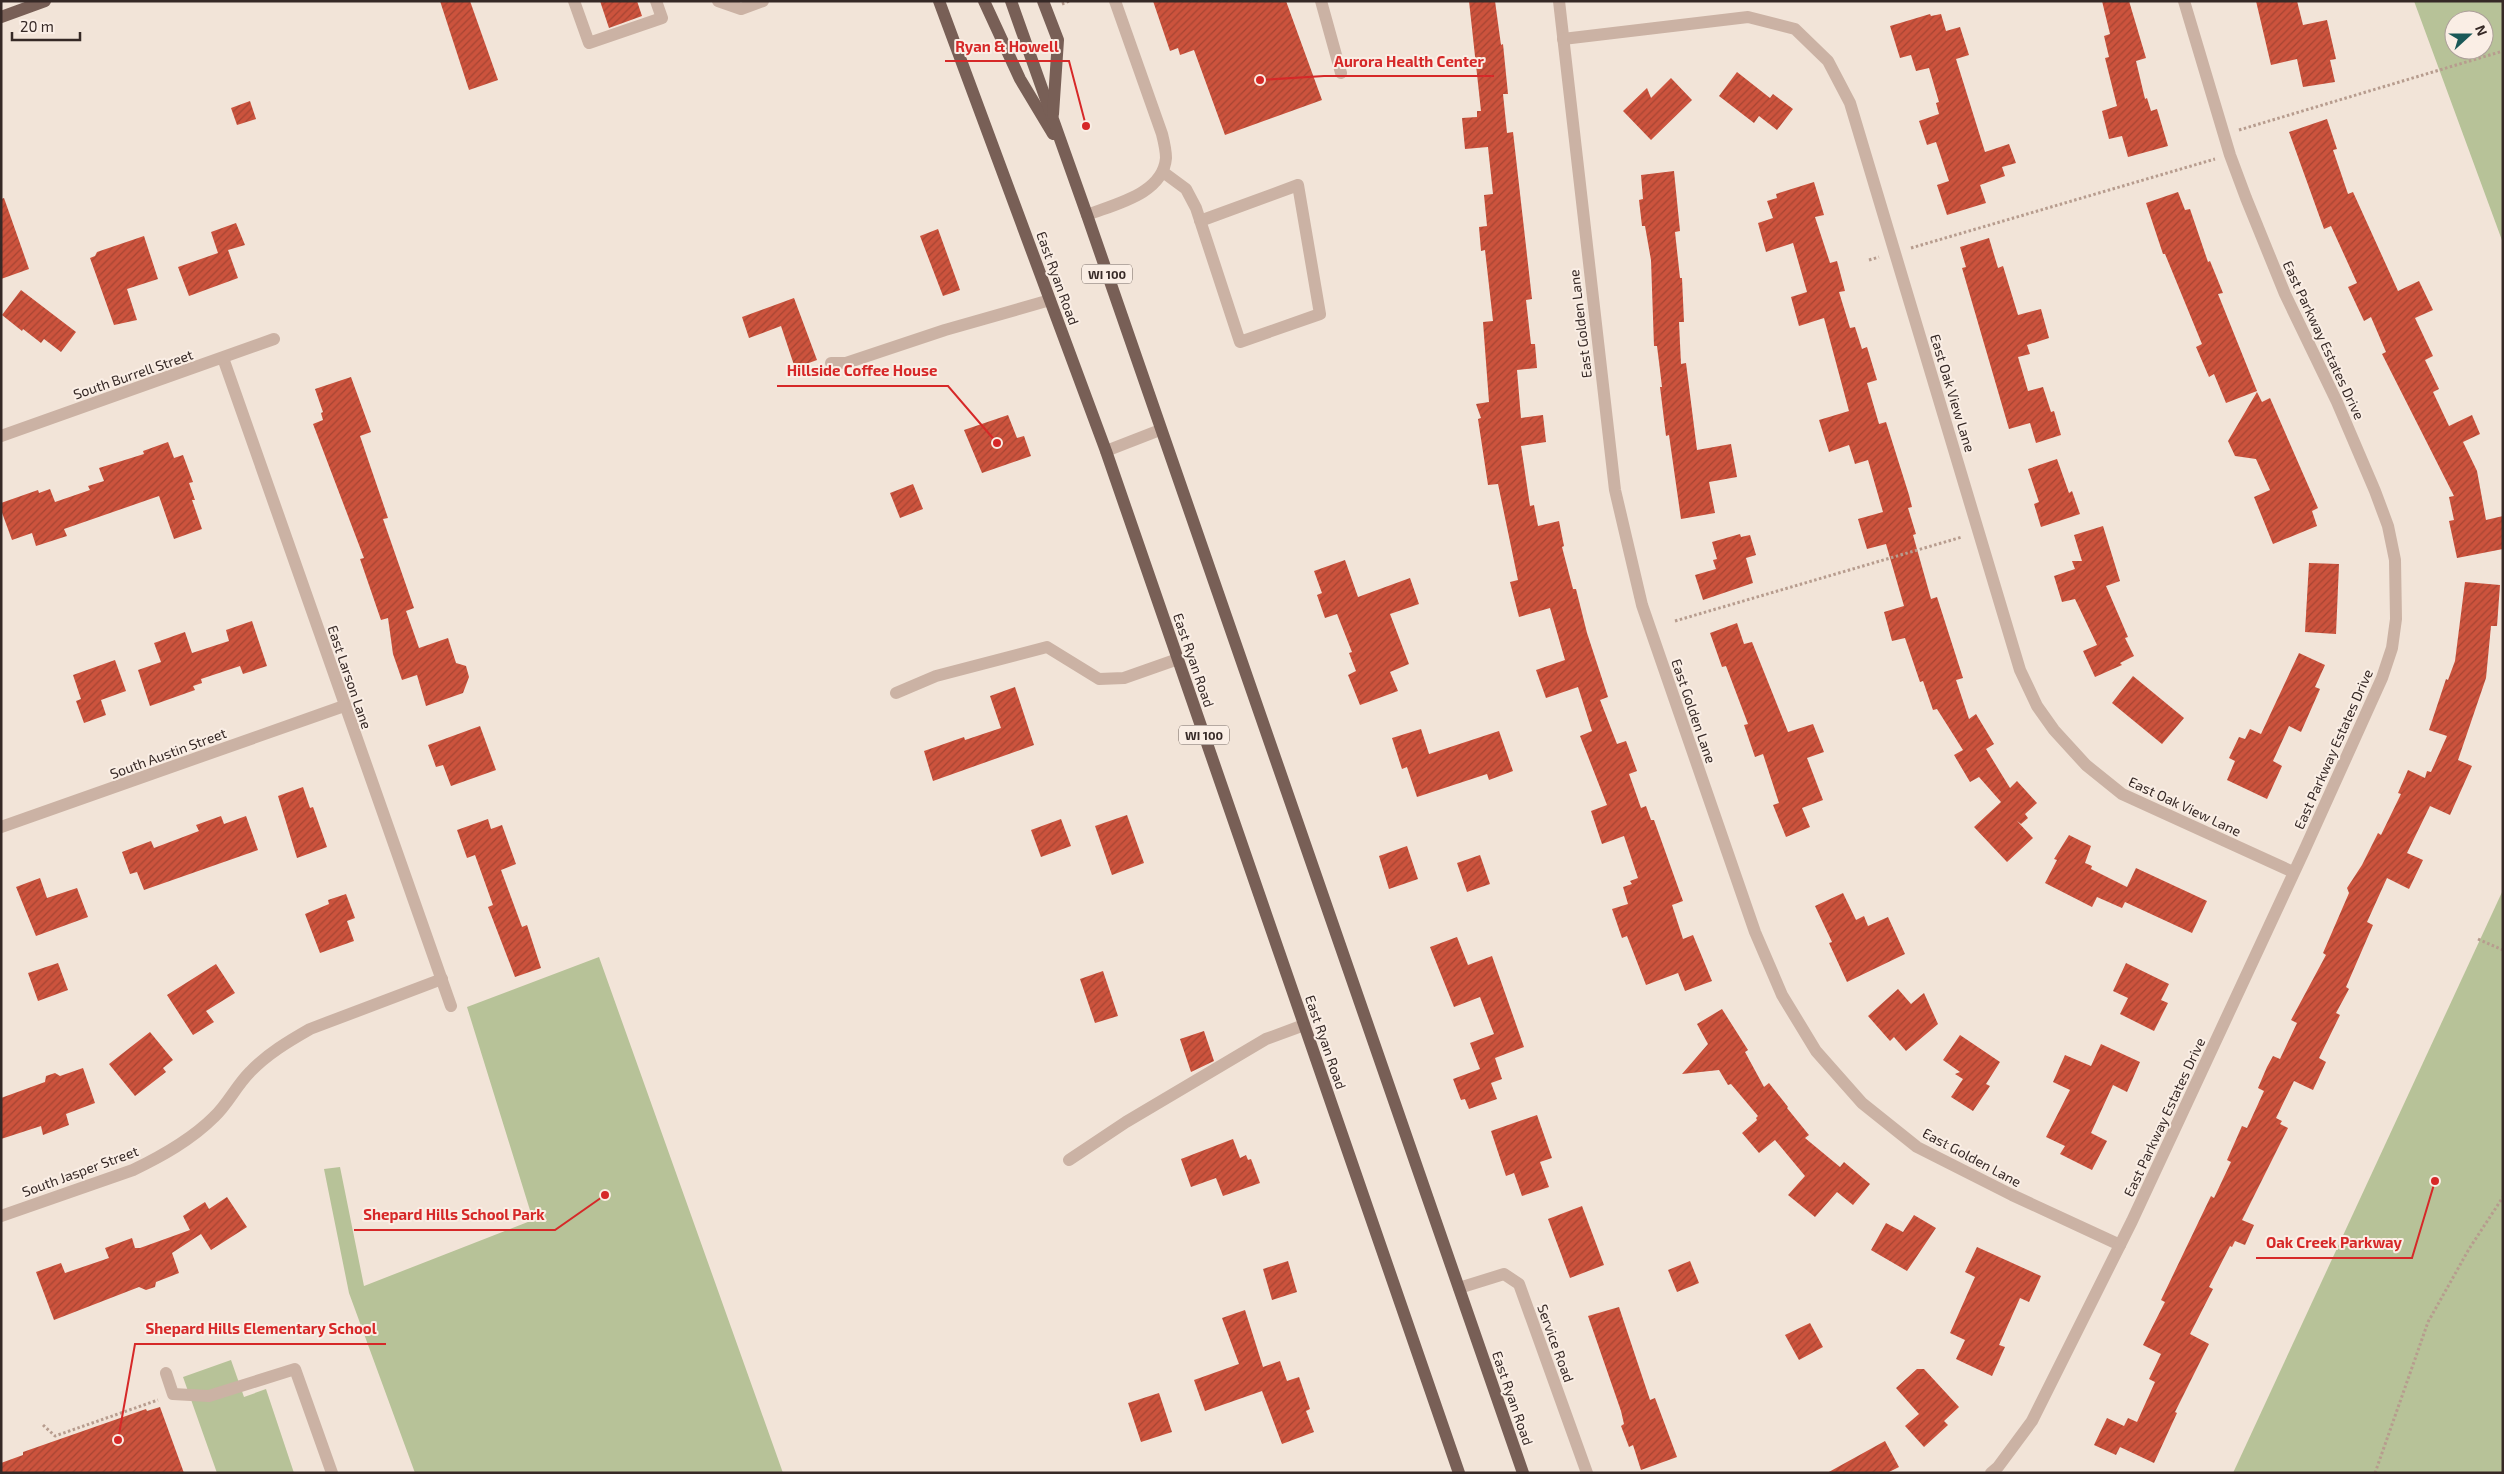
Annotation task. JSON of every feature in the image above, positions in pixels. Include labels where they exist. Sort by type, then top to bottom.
[{"type":"main road","points":[[14,13],[36,1]]},
{"type":"main road","points":[[1,17],[45,1]]},
{"type":"main road","name":"East Ryan Road","points":[[940,1],[1106,451],[1459,1473]]},
{"type":"main road","points":[[984,1],[1020,79],[1065,153]]},
{"type":"main road","name":"East Ryan Road","points":[[1011,1],[1523,1473]]},
{"type":"main road","points":[[1044,1],[1058,40],[1053,119]]},
{"type":"street","points":[[574,1],[589,43],[662,18],[656,1]]},
{"type":"street","points":[[718,1],[740,9],[762,1]]},
{"type":"street","points":[[1087,215],[1136,196],[1152,185],[1163,172],[1166,157],[1162,134],[1115,1]]},
{"type":"street","points":[[1321,1],[1340,73]]},
{"type":"street","name":"East Golden Lane","points":[[1559,1],[1615,490],[1642,604],[1754,932],[1782,995],[1816,1051],[1862,1103],[1917,1147],[2012,1195],[2120,1245]]},
{"type":"street","name":"East Parkway Estates Drive","points":[[1991,1473],[1998,1467],[2032,1421],[2120,1245],[2304,851],[2382,678],[2392,648],[2396,620],[2395,560],[2388,526],[2376,491],[2337,402],[2285,294],[2230,155],[2184,1]]},
{"type":"street","name":"East Oak View Lane","points":[[1563,40],[1748,17],[1795,30],[1828,60],[1850,103],[2020,670],[2037,706],[2054,730],[2086,766],[2122,794],[2293,872]]},
{"type":"street","points":[[1163,172],[1186,189],[1200,221],[1240,342],[1320,314],[1298,185],[1200,221]]},
{"type":"street","points":[[831,363],[846,363],[945,330],[1050,300]]},
{"type":"street","name":"South Burrell Street","points":[[1,436],[274,340]]},
{"type":"street","name":"East Larson Lane","points":[[223,358],[451,1006]]},
{"type":"street","points":[[1106,451],[1160,430]]},
{"type":"street","points":[[896,693],[936,676],[1047,647],[1099,679],[1124,678],[1178,659]]},
{"type":"street","name":"South Austin Street","points":[[1,828],[344,706]]},
{"type":"street","name":"South Jasper Street","points":[[1,1216],[133,1170],[153,1160],[175,1147],[214,1117],[250,1072],[290,1041],[310,1030],[442,979]]},
{"type":"street","points":[[1069,1160],[1126,1122],[1266,1039],[1304,1025]]},
{"type":"street","name":"Service Road","points":[[1460,1288],[1504,1274],[1519,1284],[1587,1473]]},
{"type":"street","points":[[166,1373],[173,1394],[208,1396],[295,1370],[332,1473]]},
{"type":"path","points":[[1062,4],[1069,1]]},
{"type":"path","points":[[2224,134],[2503,51]]},
{"type":"path","points":[[1870,260],[2230,155]]},
{"type":"path","points":[[1675,621],[1979,532]]},
{"type":"path","points":[[2478,939],[2503,950]]},
{"type":"path","points":[[2375,1473],[2428,1322],[2469,1249],[2503,1197]]},
{"type":"path","points":[[43,1426],[55,1436],[173,1394]]},
{"type":"green space","points":[[2414,1],[2503,1],[2503,243]]},
{"type":"green space","points":[[2503,890],[2503,1473],[2233,1473]]},
{"type":"green space","points":[[599,957],[783,1473],[415,1473],[349,1293],[324,1169],[340,1167],[364,1286],[533,1220],[467,1007]]},
{"type":"green space","points":[[231,1360],[244,1397],[266,1389],[294,1473],[217,1473],[183,1377]]},
{"type":"building","points":[[440,1],[470,1],[498,80],[469,90]]},
{"type":"building","points":[[600,1],[637,1],[642,16],[609,28]]},
{"type":"building","points":[[1153,1],[1286,1],[1322,100],[1225,135],[1194,50],[1180,55],[1178,48],[1170,51]]},
{"type":"building","points":[[1469,1],[1495,1],[1501,45],[1503,44],[1508,94],[1503,94],[1507,133],[1513,132],[1532,299],[1526,300],[1531,344],[1535,344],[1537,368],[1517,370],[1521,418],[1543,415],[1546,442],[1521,446],[1530,506],[1534,505],[1538,526],[1559,521],[1564,546],[1562,547],[1573,589],[1576,589],[1587,633],[1608,697],[1600,700],[1617,744],[1626,741],[1637,771],[1629,774],[1641,808],[1646,806],[1651,820],[1654,820],[1683,901],[1672,905],[1683,939],[1693,935],[1712,981],[1685,991],[1678,973],[1646,985],[1627,936],[1622,938],[1612,909],[1628,904],[1623,887],[1632,884],[1630,881],[1638,878],[1624,836],[1602,844],[1591,811],[1607,805],[1580,736],[1592,731],[1578,687],[1546,698],[1536,670],[1565,660],[1550,608],[1519,617],[1510,582],[1518,580],[1498,484],[1488,485],[1478,419],[1481,418],[1476,404],[1489,402],[1483,322],[1493,321],[1485,250],[1481,251],[1479,227],[1487,226],[1484,195],[1493,194],[1488,147],[1465,149],[1462,118],[1477,117],[1477,111],[1481,111]]},
{"type":"building","points":[[2102,1],[2129,1],[2146,58],[2136,61],[2145,99],[2147,98],[2151,111],[2157,109],[2168,146],[2128,157],[2122,136],[2109,139],[2102,111],[2117,106],[2105,58],[2109,57],[2104,36],[2110,34]]},
{"type":"building","points":[[2256,1],[2297,1],[2303,25],[2327,20],[2336,59],[2330,60],[2335,82],[2303,87],[2297,59],[2271,65]]},
{"type":"building","points":[[1930,14],[1931,16],[1941,14],[1946,31],[1960,27],[1969,55],[1956,59],[1985,152],[2009,144],[2016,163],[2002,167],[2005,176],[1980,185],[1986,203],[1947,215],[1937,185],[1949,181],[1936,142],[1927,145],[1919,121],[1939,114],[1936,103],[1939,102],[1929,68],[1916,71],[1911,55],[1900,58],[1890,26]]},
{"type":"building","points":[[1737,72],[1770,98],[1773,94],[1793,109],[1777,130],[1759,116],[1754,123],[1719,96]]},
{"type":"building","points":[[1671,78],[1692,100],[1651,140],[1623,111],[1647,88],[1651,98]]},
{"type":"building","points":[[250,101],[256,119],[237,125],[231,108]]},
{"type":"building","points":[[2327,119],[2337,149],[2333,150],[2348,194],[2353,192],[2398,291],[2419,281],[2433,310],[2415,318],[2433,356],[2425,360],[2439,389],[2433,392],[2449,426],[2472,415],[2480,434],[2463,442],[2477,471],[2486,520],[2503,516],[2503,549],[2457,558],[2449,521],[2454,520],[2449,497],[2454,496],[2382,354],[2386,352],[2371,317],[2364,321],[2348,287],[2357,283],[2331,226],[2324,229],[2289,132]]},
{"type":"building","points":[[1674,171],[1680,231],[1675,232],[1680,278],[1682,278],[1684,322],[1679,322],[1681,364],[1686,363],[1697,450],[1731,444],[1737,477],[1709,482],[1715,513],[1681,519],[1669,435],[1666,436],[1657,346],[1654,346],[1651,260],[1645,226],[1642,226],[1639,200],[1643,199],[1641,175]]},
{"type":"building","points":[[1814,182],[1824,215],[1815,217],[1830,263],[1837,261],[1845,291],[1839,292],[1850,328],[1855,327],[1862,349],[1867,347],[1877,380],[1867,383],[1879,424],[1886,422],[1909,495],[1912,507],[1908,508],[1916,534],[1913,535],[1931,599],[1937,597],[1963,678],[1956,680],[1969,719],[1976,714],[1994,744],[1986,749],[2010,788],[2017,781],[2037,803],[2025,814],[2028,818],[2021,824],[2017,821],[2033,838],[2007,862],[1974,827],[2001,802],[1979,777],[1970,782],[1954,755],[1963,750],[1937,709],[1933,710],[1923,681],[1920,682],[1905,638],[1892,641],[1884,612],[1904,606],[1886,544],[1867,549],[1858,519],[1883,512],[1868,460],[1855,464],[1849,445],[1829,452],[1819,420],[1849,411],[1824,318],[1799,326],[1791,297],[1807,292],[1793,243],[1766,252],[1758,223],[1773,218],[1767,201],[1777,198],[1776,194]]},
{"type":"building","points":[[2178,192],[2185,210],[2190,209],[2208,262],[2210,261],[2223,293],[2218,294],[2257,391],[2226,403],[2214,374],[2209,377],[2196,347],[2202,344],[2165,254],[2163,254],[2146,203]]},
{"type":"building","points":[[4,198],[29,269],[1,279],[1,199]]},
{"type":"building","points":[[236,223],[245,245],[228,250],[238,278],[189,296],[178,267],[218,253],[211,232]]},
{"type":"building","points":[[938,229],[960,290],[943,296],[920,236]]},
{"type":"building","points":[[144,236],[158,279],[127,289],[137,320],[114,325],[90,258],[95,256],[97,252]]},
{"type":"building","points":[[1989,238],[1998,268],[2003,266],[2018,315],[2041,309],[2049,338],[2027,345],[2030,354],[2018,357],[2028,391],[2043,387],[2051,412],[2054,411],[2061,435],[2036,443],[2030,423],[2009,429],[1962,268],[1966,267],[1960,247]]},
{"type":"building","points":[[21,290],[76,332],[61,352],[44,339],[41,343],[2,315]]},
{"type":"building","points":[[794,298],[817,360],[795,368],[781,326],[749,338],[742,317]]},
{"type":"building","points":[[351,377],[371,432],[360,436],[388,518],[383,519],[414,608],[406,611],[419,648],[448,638],[456,663],[466,666],[469,677],[463,693],[426,706],[417,675],[402,680],[393,654],[388,618],[381,620],[360,559],[364,558],[313,424],[323,420],[321,413],[323,412],[315,389]]},
{"type":"building","points":[[2257,392],[2262,402],[2270,398],[2318,508],[2312,511],[2317,526],[2273,544],[2254,497],[2270,490],[2256,459],[2235,456],[2228,441]]},
{"type":"building","points":[[1008,415],[1017,438],[1024,436],[1031,456],[982,473],[964,430]]},
{"type":"building","points":[[168,442],[174,458],[183,455],[193,482],[189,483],[195,500],[192,500],[202,529],[174,539],[159,496],[64,529],[67,536],[36,546],[32,533],[12,540],[1,510],[1,503],[38,490],[39,493],[50,489],[55,502],[90,490],[88,486],[104,481],[99,468],[144,454],[143,451]]},
{"type":"building","points":[[2057,459],[2069,493],[2072,491],[2080,514],[2041,527],[2034,504],[2039,502],[2028,469]]},
{"type":"building","points":[[913,484],[923,509],[900,518],[890,493]]},
{"type":"building","points":[[2103,526],[2120,581],[2106,586],[2128,637],[2125,638],[2134,656],[2120,663],[2122,665],[2095,677],[2083,651],[2097,645],[2075,599],[2062,602],[2054,576],[2075,569],[2072,561],[2082,561],[2074,535]]},
{"type":"building","points":[[1740,534],[1741,537],[1750,535],[1756,555],[1746,558],[1753,583],[1703,600],[1695,575],[1716,569],[1713,560],[1717,559],[1712,542]]},
{"type":"building","points":[[1345,560],[1358,597],[1410,578],[1419,604],[1390,614],[1409,664],[1390,672],[1398,691],[1360,705],[1348,675],[1356,671],[1349,653],[1352,652],[1337,614],[1325,618],[1317,595],[1322,593],[1314,571]]},
{"type":"building","points":[[2309,563],[2339,564],[2336,634],[2305,632]]},
{"type":"building","points":[[2465,582],[2500,585],[2497,626],[2491,626],[2486,678],[2458,760],[2472,766],[2450,815],[2430,806],[2407,853],[2423,860],[2409,889],[2387,878],[2367,922],[2373,925],[2346,987],[2349,989],[2336,1013],[2340,1015],[2319,1058],[2326,1062],[2313,1090],[2294,1081],[2276,1118],[2282,1121],[2280,1124],[2288,1128],[2242,1220],[2254,1225],[2245,1245],[2235,1241],[2232,1247],[2230,1246],[2209,1287],[2213,1289],[2190,1334],[2209,1344],[2175,1412],[2177,1413],[2154,1463],[2120,1447],[2116,1455],[2094,1445],[2107,1418],[2124,1426],[2128,1418],[2137,1422],[2155,1382],[2149,1379],[2161,1354],[2143,1345],[2165,1302],[2161,1300],[2211,1196],[2214,1198],[2231,1162],[2227,1160],[2242,1126],[2247,1128],[2264,1091],[2258,1088],[2267,1067],[2273,1056],[2280,1059],[2297,1023],[2291,1020],[2326,955],[2323,953],[2349,893],[2347,888],[2362,865],[2378,833],[2381,835],[2401,794],[2398,793],[2408,770],[2425,778],[2427,771],[2431,772],[2447,736],[2429,730],[2446,679],[2448,680],[2455,661]]},
{"type":"building","points":[[252,621],[267,666],[243,674],[240,666],[201,679],[202,683],[193,686],[195,690],[150,706],[138,670],[161,662],[154,643],[185,632],[192,653],[229,641],[226,630]]},
{"type":"building","points":[[1737,623],[1744,644],[1752,642],[1788,732],[1813,724],[1824,752],[1807,758],[1823,800],[1802,808],[1810,827],[1786,837],[1773,805],[1779,803],[1763,754],[1755,757],[1744,725],[1748,724],[1726,666],[1722,667],[1710,633]]},
{"type":"building","points":[[2299,653],[2325,665],[2315,687],[2320,689],[2301,732],[2289,726],[2273,761],[2282,766],[2267,799],[2227,780],[2235,761],[2229,758],[2239,737],[2245,739],[2250,729],[2261,734]]},
{"type":"building","points":[[115,660],[126,691],[101,700],[106,715],[84,723],[76,701],[81,699],[73,675]]},
{"type":"building","points":[[2133,676],[2184,718],[2162,744],[2112,703]]},
{"type":"building","points":[[1015,687],[1034,745],[933,781],[924,751],[964,737],[965,740],[1001,728],[990,696]]},
{"type":"building","points":[[480,726],[496,770],[451,786],[443,765],[436,767],[428,745]]},
{"type":"building","points":[[1421,729],[1429,754],[1499,731],[1513,771],[1489,780],[1487,774],[1417,797],[1407,767],[1402,769],[1392,738]]},
{"type":"building","points":[[303,787],[310,808],[313,807],[327,847],[297,858],[278,796]]},
{"type":"building","points":[[1127,815],[1144,863],[1112,875],[1095,826]]},
{"type":"building","points":[[221,816],[224,824],[246,816],[258,850],[144,890],[137,872],[130,874],[122,852],[151,841],[154,848],[199,831],[196,825]]},
{"type":"building","points":[[488,819],[491,829],[502,825],[516,864],[501,870],[522,927],[527,925],[541,968],[515,977],[488,907],[493,905],[475,855],[467,858],[457,830]]},
{"type":"building","points":[[1061,819],[1071,846],[1041,857],[1031,830]]},
{"type":"building","points":[[2069,835],[2091,846],[2085,863],[2092,866],[2091,869],[2127,887],[2136,868],[2207,901],[2192,933],[2125,902],[2122,908],[2097,897],[2092,907],[2045,883],[2057,860],[2054,859]]},
{"type":"building","points":[[1407,846],[1418,879],[1389,889],[1379,856]]},
{"type":"building","points":[[1480,855],[1490,884],[1467,892],[1457,863]]},
{"type":"building","points":[[40,878],[47,898],[77,888],[88,917],[36,936],[16,887]]},
{"type":"building","points":[[1843,893],[1856,920],[1864,916],[1868,926],[1888,917],[1905,954],[1847,982],[1829,943],[1832,942],[1815,906]]},
{"type":"building","points":[[346,894],[355,918],[347,921],[354,941],[320,953],[305,914],[329,904],[328,900]]},
{"type":"building","points":[[1457,937],[1468,965],[1492,956],[1524,1047],[1495,1058],[1502,1079],[1491,1083],[1497,1099],[1469,1109],[1465,1099],[1461,1100],[1453,1079],[1480,1069],[1470,1043],[1494,1034],[1480,997],[1454,1007],[1430,947]]},
{"type":"building","points":[[58,963],[68,990],[38,1001],[28,973]]},
{"type":"building","points":[[2126,963],[2169,984],[2161,1000],[2168,1003],[2154,1031],[2120,1014],[2128,998],[2113,991]]},
{"type":"building","points":[[216,964],[235,993],[206,1011],[214,1022],[193,1035],[167,995]]},
{"type":"building","points":[[1103,971],[1118,1016],[1095,1023],[1080,979]]},
{"type":"building","points":[[1898,989],[1911,1004],[1924,993],[1938,1024],[1906,1051],[1894,1037],[1890,1041],[1868,1016]]},
{"type":"building","points":[[1722,1009],[1748,1050],[1745,1052],[1764,1087],[1769,1083],[1809,1135],[1805,1138],[1840,1167],[1844,1162],[1870,1184],[1853,1205],[1837,1192],[1815,1217],[1788,1195],[1805,1176],[1775,1140],[1759,1153],[1742,1133],[1757,1120],[1758,1116],[1731,1084],[1728,1085],[1719,1070],[1682,1074],[1708,1044],[1697,1024]]},
{"type":"building","points":[[1204,1031],[1214,1061],[1191,1072],[1180,1039]]},
{"type":"building","points":[[150,1032],[173,1060],[163,1068],[166,1072],[135,1096],[109,1064]]},
{"type":"building","points":[[1960,1035],[2000,1062],[1986,1084],[1990,1086],[1973,1111],[1951,1097],[1963,1079],[1955,1074],[1960,1072],[1943,1060]]},
{"type":"building","points":[[2101,1044],[2140,1062],[2127,1092],[2113,1085],[2091,1133],[2107,1141],[2092,1170],[2060,1154],[2065,1146],[2046,1137],[2070,1090],[2053,1082],[2065,1055],[2091,1066]]},
{"type":"building","points":[[83,1068],[95,1103],[66,1114],[69,1125],[43,1135],[41,1126],[1,1139],[1,1098],[45,1082],[46,1076],[55,1073],[60,1076]]},
{"type":"building","points":[[1537,1115],[1552,1158],[1540,1162],[1549,1187],[1522,1196],[1514,1173],[1506,1176],[1491,1131]]},
{"type":"building","points":[[1233,1139],[1240,1158],[1246,1155],[1248,1160],[1251,1159],[1260,1183],[1223,1196],[1216,1178],[1191,1187],[1181,1159]]},
{"type":"building","points":[[227,1197],[247,1227],[211,1250],[201,1234],[172,1253],[179,1273],[156,1282],[155,1287],[146,1290],[139,1287],[54,1320],[36,1272],[61,1263],[65,1273],[109,1258],[105,1248],[132,1238],[135,1248],[140,1248],[190,1230],[183,1216],[205,1202],[209,1209]]},
{"type":"building","points":[[1582,1206],[1604,1265],[1570,1278],[1548,1219]]},
{"type":"building","points":[[1914,1215],[1936,1228],[1907,1271],[1871,1250],[1886,1223],[1903,1232]]},
{"type":"building","points":[[1977,1247],[2041,1276],[2029,1302],[2020,1298],[1999,1345],[2005,1347],[1992,1376],[1956,1359],[1965,1340],[1950,1333],[1975,1277],[1965,1272]]},
{"type":"building","points":[[1288,1261],[1297,1292],[1272,1300],[1263,1269]]},
{"type":"building","points":[[1690,1261],[1699,1283],[1677,1292],[1668,1270]]},
{"type":"building","points":[[1619,1307],[1650,1400],[1655,1398],[1677,1457],[1641,1470],[1633,1445],[1629,1447],[1621,1426],[1624,1424],[1621,1411],[1588,1316]]},
{"type":"building","points":[[1245,1310],[1263,1367],[1280,1361],[1287,1381],[1299,1377],[1310,1409],[1306,1411],[1314,1432],[1282,1444],[1262,1391],[1205,1411],[1194,1380],[1239,1364],[1222,1318]]},
{"type":"building","points":[[1810,1323],[1823,1347],[1799,1360],[1785,1335]]},
{"type":"building","points":[[1917,1369],[1924,1369],[1959,1407],[1944,1421],[1948,1425],[1924,1447],[1905,1426],[1919,1414],[1896,1388]]},
{"type":"building","points":[[1159,1393],[1172,1432],[1141,1442],[1128,1403]]},
{"type":"building","points":[[160,1407],[184,1473],[1,1473],[1,1463],[23,1455],[23,1452],[146,1409],[147,1411]]},
{"type":"building","points":[[1885,1441],[1899,1467],[1887,1473],[1827,1473]]},
{"type":"place","name":"Aurora Health Center","points":[[1260,80]]},
{"type":"place","name":"Ryan & Howell","points":[[1086,126]]},
{"type":"place","name":"Hillside Coffee House","points":[[997,443]]},
{"type":"place","name":"Oak Creek Parkway","points":[[2435,1181]]},
{"type":"place","name":"Shepard Hills School Park","points":[[605,1195]]},
{"type":"place","name":"Shepard Hills Elementary School","points":[[118,1440]]}]
